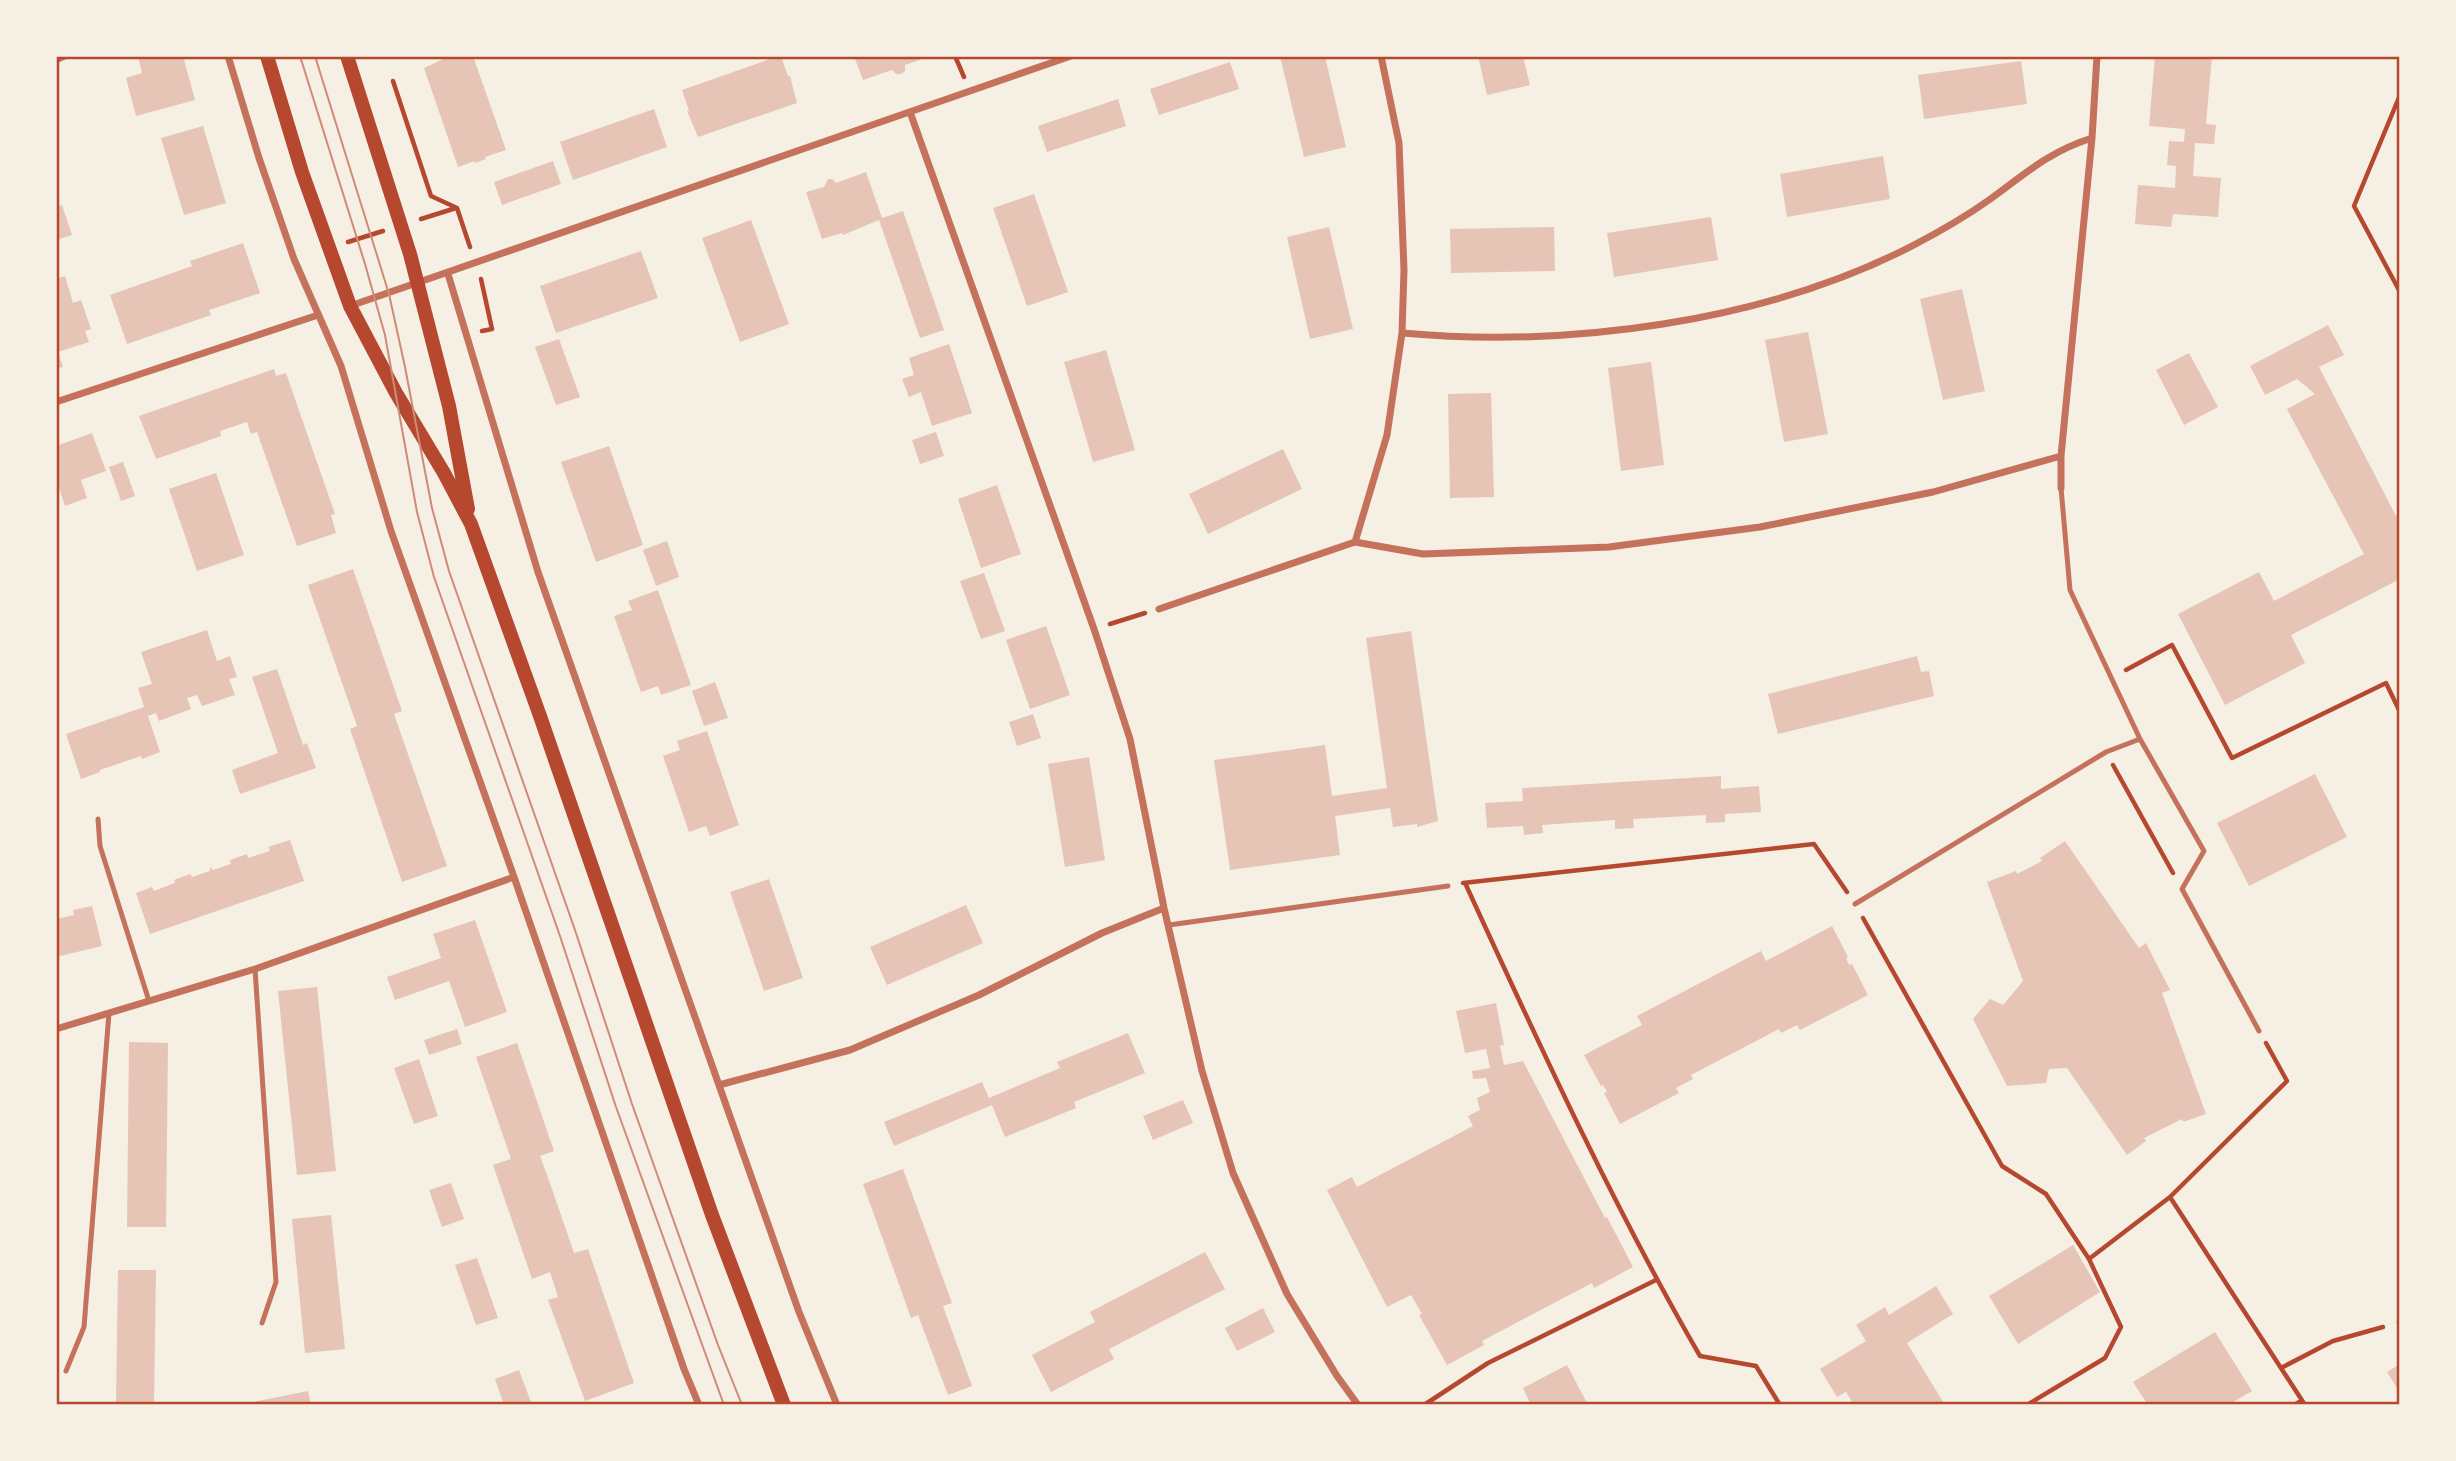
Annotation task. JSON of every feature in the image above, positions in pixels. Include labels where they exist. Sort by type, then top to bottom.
[{"type":"main road","points":[[267,56],[328,248],[350,306],[471,524]]},
{"type":"main road","points":[[347,56],[418,284],[449,406],[471,524],[712,1215],[784,1405]]},
{"type":"street","points":[[228,56],[290,247],[341,366],[391,531],[514,877],[635,1232],[699,1405]]},
{"type":"street","points":[[350,306],[1072,56]]},
{"type":"street","points":[[1355,542],[1387,435],[1402,333],[1404,270],[1399,142],[1381,56]]},
{"type":"street","points":[[2061,488],[2061,456],[2092,138],[2097,56]]},
{"type":"street","points":[[910,112],[1094,629],[1130,739],[1164,908],[1202,1071],[1233,1173],[1287,1294],[1358,1405]]},
{"type":"street","points":[[1402,333],[1458,338],[1525,338],[1634,327],[1738,309],[1833,281],[1912,246],[1986,202],[2035,165],[2065,147],[2092,138]]},
{"type":"street","points":[[448,274],[538,572],[799,1312],[837,1405]]},
{"type":"street","points":[[56,402],[318,315]]},
{"type":"street","points":[[1160,609],[1355,542],[1423,554],[1609,547],[1760,527],[1933,492],[2061,456]]},
{"type":"street","points":[[56,1029],[255,969],[514,877]]},
{"type":"street","points":[[719,1086],[850,1050],[979,995],[1102,933],[1164,908]]},
{"type":"lane","points":[[56,61],[67,56]]},
{"type":"lane","points":[[2061,488],[2070,590],[2140,739],[2204,851],[2182,889],[2259,1031]]},
{"type":"lane","points":[[1855,904],[2106,752],[2140,739]]},
{"type":"lane","points":[[99,819],[100,846],[149,1001]]},
{"type":"lane","points":[[1169,925],[1448,886]]},
{"type":"lane","points":[[255,969],[276,1282],[262,1323]]},
{"type":"lane","points":[[66,1371],[84,1327],[109,1013]]},
{"type":"path","points":[[2400,95],[2354,206],[2400,292]]},
{"type":"path","points":[[328,248],[457,208]]},
{"type":"path","points":[[1094,629],[1160,609]]},
{"type":"path","points":[[2113,678],[2172,645],[2232,758],[2386,683],[2400,712]]},
{"type":"path","points":[[2106,752],[2182,889]]},
{"type":"path","points":[[1448,886],[1814,844],[1855,904],[2002,1166],[2046,1194],[2089,1259],[2121,1327],[2105,1358],[2027,1405]]},
{"type":"path","points":[[1465,883],[1545,1056],[1656,1280],[1700,1356],[1756,1366],[1780,1405]]},
{"type":"path","points":[[2089,1259],[2171,1197],[2287,1081],[2259,1031]]},
{"type":"path","points":[[2171,1197],[2303,1403],[2294,1405]]},
{"type":"path","points":[[1424,1405],[1488,1363],[1656,1280]]},
{"type":"path","points":[[2280,1368],[2333,1341],[2400,1322]]},
{"type":"building","points":[[138,56],[183,56],[195,100],[136,116],[126,78],[142,73]]},
{"type":"building","points":[[450,56],[473,56],[506,150],[458,167],[424,68]]},
{"type":"building","points":[[779,56],[790,76],[797,103],[698,137],[682,90]]},
{"type":"building","points":[[854,56],[921,56],[922,59],[905,65],[905,71],[901,74],[892,70],[863,80]]},
{"type":"building","points":[[1280,56],[1325,56],[1346,147],[1304,157]]},
{"type":"building","points":[[1478,56],[1523,56],[1530,85],[1487,95]]},
{"type":"building","points":[[2155,56],[2212,56],[2206,124],[2216,125],[2214,144],[2195,143],[2193,176],[2221,178],[2218,217],[2173,214],[2171,227],[2135,224],[2138,185],[2175,188],[2176,166],[2167,165],[2169,141],[2184,142],[2185,129],[2149,126]]},
{"type":"building","points":[[2021,61],[2027,104],[1924,119],[1918,75]]},
{"type":"building","points":[[1230,62],[1239,89],[1159,115],[1150,89]]},
{"type":"building","points":[[1118,99],[1126,126],[1047,152],[1038,126]]},
{"type":"building","points":[[654,109],[667,147],[573,180],[560,142]]},
{"type":"building","points":[[203,126],[226,203],[184,215],[161,138]]},
{"type":"building","points":[[1883,156],[1890,199],[1787,217],[1780,174]]},
{"type":"building","points":[[553,161],[561,184],[502,205],[494,182]]},
{"type":"building","points":[[866,172],[882,218],[903,211],[944,330],[920,338],[879,220],[843,235],[842,233],[822,239],[806,192],[824,187],[828,179],[836,183]]},
{"type":"building","points":[[1034,194],[1068,292],[1027,306],[993,208]]},
{"type":"building","points":[[62,205],[72,235],[59,239],[56,207]]},
{"type":"building","points":[[1711,217],[1718,260],[1614,277],[1607,233]]},
{"type":"building","points":[[751,220],[789,324],[740,342],[702,238]]},
{"type":"building","points":[[1329,227],[1353,329],[1310,339],[1287,237]]},
{"type":"building","points":[[1554,227],[1555,271],[1451,273],[1450,229]]},
{"type":"building","points":[[243,243],[260,293],[209,310],[211,315],[127,344],[110,295],[192,266],[190,261]]},
{"type":"building","points":[[641,251],[658,298],[556,333],[540,286]]},
{"type":"building","points":[[65,276],[73,303],[81,300],[91,329],[85,331],[89,342],[58,352],[63,367],[56,369],[56,279]]},
{"type":"building","points":[[1962,289],[1985,391],[1943,400],[1920,299]]},
{"type":"building","points":[[2328,325],[2344,355],[2319,367],[2396,516],[2400,514],[2400,579],[2291,635],[2305,663],[2225,705],[2178,614],[2259,572],[2274,601],[2364,554],[2287,409],[2315,394],[2297,379],[2265,395],[2250,366]]},
{"type":"building","points":[[1808,332],[1828,434],[1784,442],[1765,340]]},
{"type":"building","points":[[559,339],[580,397],[556,405],[535,347]]},
{"type":"building","points":[[949,344],[972,413],[932,426],[921,392],[909,397],[902,379],[914,375],[909,358]]},
{"type":"building","points":[[1106,350],[1135,450],[1093,462],[1064,362]]},
{"type":"building","points":[[2189,353],[2218,407],[2184,425],[2156,370]]},
{"type":"building","points":[[1651,362],[1664,465],[1621,471],[1608,368]]},
{"type":"building","points":[[274,369],[276,376],[286,373],[335,514],[331,515],[336,533],[297,546],[257,432],[251,434],[247,422],[220,431],[221,436],[156,459],[139,416]]},
{"type":"building","points":[[1491,393],[1494,497],[1450,498],[1448,394]]},
{"type":"building","points":[[936,432],[944,456],[920,464],[912,440]]},
{"type":"building","points":[[92,433],[106,471],[81,480],[87,498],[65,506],[59,488],[56,489],[56,446]]},
{"type":"building","points":[[609,446],[643,545],[596,562],[561,462]]},
{"type":"building","points":[[1283,449],[1302,489],[1208,534],[1189,494]]},
{"type":"building","points":[[123,462],[135,496],[121,501],[109,467]]},
{"type":"building","points":[[216,473],[244,555],[197,571],[169,489]]},
{"type":"building","points":[[997,485],[1021,554],[981,568],[958,499]]},
{"type":"building","points":[[667,541],[679,577],[656,586],[643,550]]},
{"type":"building","points":[[353,569],[402,711],[394,714],[447,866],[402,882],[350,729],[357,726],[308,585]]},
{"type":"building","points":[[984,573],[1005,631],[981,639],[960,581]]},
{"type":"building","points":[[658,590],[691,685],[661,695],[658,686],[641,692],[614,616],[632,610],[628,601]]},
{"type":"building","points":[[1046,626],[1070,695],[1030,709],[1006,640]]},
{"type":"building","points":[[207,630],[217,661],[230,656],[237,677],[229,679],[235,695],[202,706],[197,695],[187,698],[191,709],[159,721],[156,713],[148,716],[160,752],[100,770],[81,779],[66,734],[144,707],[138,688],[152,684],[141,652]]},
{"type":"building","points":[[1411,631],[1438,821],[1417,827],[1417,824],[1393,827],[1390,808],[1335,816],[1340,855],[1230,870],[1214,760],[1325,745],[1332,796],[1387,788],[1366,638]]},
{"type":"building","points":[[1917,656],[1921,672],[1929,671],[1934,696],[1778,734],[1768,694]]},
{"type":"building","points":[[277,669],[303,745],[307,743],[316,768],[240,794],[232,770],[278,753],[252,677]]},
{"type":"building","points":[[715,682],[728,718],[704,726],[692,691]]},
{"type":"building","points":[[1033,714],[1041,738],[1017,746],[1009,722]]},
{"type":"building","points":[[707,731],[739,825],[710,836],[706,826],[689,832],[663,756],[680,750],[677,741]]},
{"type":"building","points":[[1089,757],[1105,860],[1065,867],[1048,764]]},
{"type":"building","points":[[2315,774],[2347,837],[2249,886],[2217,823]]},
{"type":"building","points":[[1721,776],[1721,789],[1759,786],[1761,812],[1725,814],[1725,822],[1706,823],[1706,815],[1633,819],[1634,828],[1615,829],[1615,820],[1542,825],[1543,833],[1524,835],[1523,826],[1487,828],[1485,803],[1523,801],[1522,788]]},
{"type":"building","points":[[290,840],[304,881],[150,934],[136,893],[152,887],[154,891],[190,874],[192,877],[210,871],[210,867],[213,870],[231,864],[230,860],[247,854],[248,858],[270,851],[268,847]]},
{"type":"building","points":[[2065,841],[2139,948],[2146,943],[2170,990],[2162,993],[2206,1114],[2183,1122],[2182,1119],[2144,1138],[2146,1141],[2127,1155],[2067,1068],[2049,1069],[2046,1083],[2007,1086],[1973,1019],[1990,999],[2003,1005],[2023,981],[1987,882],[2016,871],[2017,874],[2042,861],[2040,858]]},
{"type":"building","points":[[769,879],[803,978],[764,991],[730,892]]},
{"type":"building","points":[[966,905],[983,943],[887,985],[870,947]]},
{"type":"building","points":[[92,906],[102,946],[56,957],[56,919],[74,915],[73,910]]},
{"type":"building","points":[[475,920],[507,1012],[465,1027],[449,981],[395,1000],[387,977],[441,958],[433,934]]},
{"type":"building","points":[[1832,926],[1848,957],[1846,958],[1849,965],[1852,964],[1868,995],[1800,1030],[1797,1025],[1781,1033],[1779,1029],[1691,1075],[1693,1079],[1676,1088],[1679,1093],[1620,1124],[1604,1093],[1607,1092],[1584,1055],[1642,1025],[1637,1016],[1761,951],[1766,961]]},
{"type":"building","points":[[317,987],[336,1171],[297,1175],[278,991]]},
{"type":"building","points":[[1496,1003],[1504,1045],[1500,1046],[1504,1065],[1523,1061],[1633,1267],[1594,1288],[1592,1283],[1482,1341],[1484,1345],[1447,1365],[1411,1295],[1387,1307],[1327,1190],[1352,1177],[1357,1187],[1473,1126],[1468,1116],[1480,1110],[1477,1098],[1490,1092],[1486,1078],[1473,1079],[1472,1071],[1490,1068],[1486,1049],[1465,1053],[1456,1011]]},
{"type":"building","points":[[457,1029],[462,1044],[429,1055],[424,1040]]},
{"type":"building","points":[[1128,1033],[1145,1073],[1074,1102],[1076,1108],[1005,1137],[992,1105],[894,1146],[884,1122],[982,1082],[989,1098],[1060,1068],[1057,1062]]},
{"type":"building","points":[[129,1042],[168,1043],[166,1227],[127,1227]]},
{"type":"building","points":[[517,1043],[554,1151],[540,1156],[574,1253],[588,1249],[634,1383],[585,1401],[548,1300],[558,1297],[550,1272],[532,1279],[493,1165],[511,1159],[476,1057]]},
{"type":"building","points":[[419,1059],[438,1116],[414,1124],[394,1068]]},
{"type":"building","points":[[1183,1100],[1193,1123],[1153,1140],[1143,1116]]},
{"type":"building","points":[[903,1169],[952,1303],[943,1306],[972,1386],[948,1395],[918,1315],[911,1318],[863,1184]]},
{"type":"building","points":[[451,1183],[464,1219],[442,1227],[429,1190]]},
{"type":"building","points":[[331,1215],[345,1349],[305,1353],[292,1219]]},
{"type":"building","points":[[2073,1245],[2100,1292],[2018,1344],[1989,1296]]},
{"type":"building","points":[[1205,1252],[1225,1289],[1109,1349],[1114,1359],[1051,1392],[1032,1355],[1095,1322],[1090,1312]]},
{"type":"building","points":[[477,1258],[498,1318],[476,1325],[455,1265]]},
{"type":"building","points":[[118,1270],[156,1270],[154,1404],[116,1404]]},
{"type":"building","points":[[1936,1286],[1953,1314],[1907,1343],[1945,1405],[1854,1405],[1846,1392],[1837,1397],[1820,1369],[1866,1341],[1856,1325],[1885,1307],[1889,1315]]},
{"type":"building","points":[[1263,1308],[1275,1332],[1237,1351],[1225,1328]]},
{"type":"building","points":[[2215,1332],[2252,1391],[2228,1405],[2148,1405],[2133,1382]]},
{"type":"building","points":[[2400,1364],[2400,1393],[2387,1372]]},
{"type":"building","points":[[1567,1365],[1588,1405],[1531,1405],[1523,1388]]},
{"type":"building","points":[[519,1370],[532,1405],[504,1405],[495,1379]]},
{"type":"building","points":[[308,1391],[311,1405],[243,1405],[243,1404]]},
{"type":"tram line","points":[[300,56],[385,335],[417,512],[434,577],[560,936],[616,1107],[724,1405]]},
{"type":"tram line","points":[[315,56],[389,294],[432,508],[449,571],[575,930],[632,1104],[742,1405]]}]
